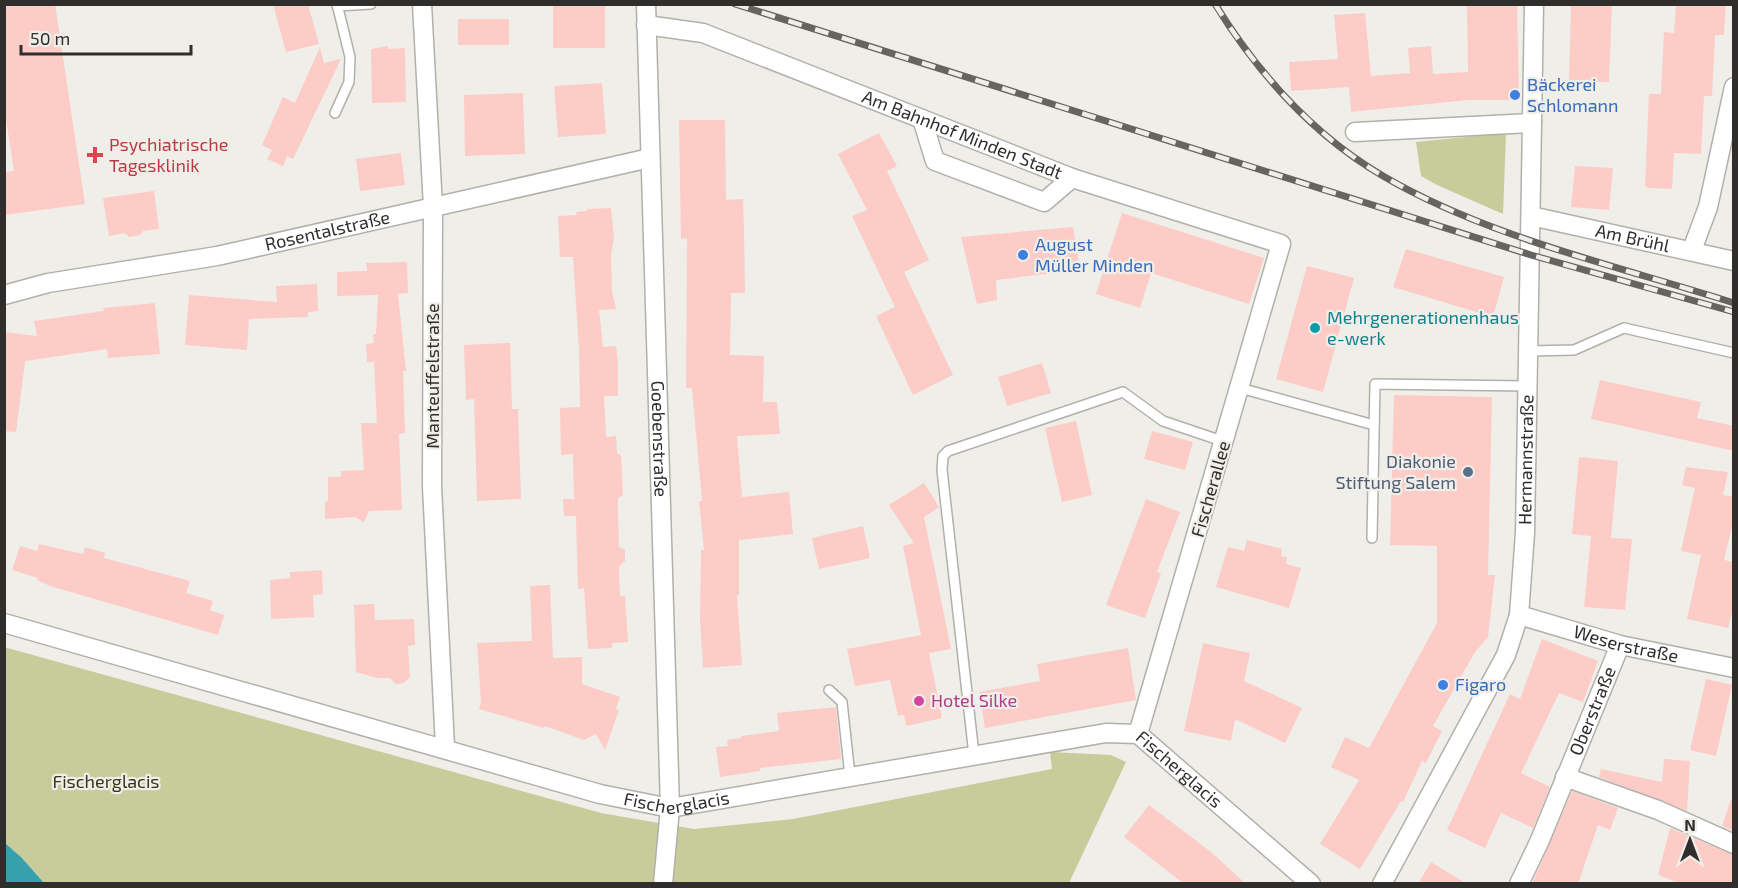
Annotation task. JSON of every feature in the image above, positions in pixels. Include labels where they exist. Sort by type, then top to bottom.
[{"type":"street","name":"Manteuffelstraße","points":[[422,4],[433,207],[432,486],[445,747]]},
{"type":"street","name":"Goebenstraße","points":[[646,4],[670,808],[662,880]]},
{"type":"street","name":"Hermannstraße","points":[[1382,884],[1506,655],[1519,615],[1525,533],[1530,351],[1534,4]]},
{"type":"street","name":"Am Bahnhof Minden Stadt","points":[[646,25],[703,33],[1072,178],[1281,244]]},
{"type":"street","points":[[1692,250],[1708,207],[1734,87]]},
{"type":"street","points":[[922,119],[934,160],[1044,202],[1072,178]]},
{"type":"street","points":[[1355,132],[1532,123]]},
{"type":"street","name":"Rosentalstraße","points":[[4,295],[48,283],[217,256],[650,158]]},
{"type":"street","name":"Am Brühl","points":[[1531,216],[1734,261]]},
{"type":"street","name":"Fischerallee","points":[[1138,734],[1281,244]]},
{"type":"street","name":"Weserstraße","points":[[1519,615],[1620,645],[1734,668]]},
{"type":"street","name":"Fischerglacis","points":[[4,623],[445,747],[600,794],[670,808],[1106,733],[1138,734],[1311,884]]},
{"type":"street","name":"Oberstraße","points":[[1519,884],[1620,645]]},
{"type":"street","name":"Oberstraße","points":[[1565,777],[1658,810],[1734,844]]},
{"type":"lane","points":[[335,113],[349,82],[350,57],[337,5],[371,4]]},
{"type":"lane","points":[[1530,351],[1574,350],[1624,327],[1734,353]]},
{"type":"lane","points":[[1372,538],[1375,384],[1529,386]]},
{"type":"lane","points":[[1240,388],[1374,425]]},
{"type":"lane","points":[[974,755],[957,618],[942,470],[943,456],[948,451],[1123,392],[1163,421],[1225,442]]},
{"type":"lane","points":[[829,690],[842,702],[850,776]]},
{"type":"green space","points":[[1506,133],[1503,214],[1421,176],[1416,142]]},
{"type":"green space","name":"Fischerglacis","points":[[4,647],[601,813],[694,829],[793,819],[1052,769],[1050,752],[1111,755],[1126,762],[1069,883],[44,883],[5,843]]},
{"type":"water","points":[[5,843],[22,858],[44,883],[5,883]]},
{"type":"building","points":[[4,4],[55,4],[85,204],[4,215],[4,172],[14,171],[4,106]]},
{"type":"building","points":[[273,4],[308,4],[319,44],[286,52]]},
{"type":"building","points":[[553,4],[605,4],[605,48],[553,48]]},
{"type":"building","points":[[1467,4],[1517,4],[1519,95],[1513,100],[1468,100],[1351,112],[1349,87],[1291,91],[1289,62],[1338,59],[1334,15],[1365,13],[1371,76],[1410,73],[1408,48],[1431,46],[1433,74],[1468,72]]},
{"type":"building","points":[[1571,4],[1612,4],[1609,82],[1569,82]]},
{"type":"building","points":[[1676,4],[1726,4],[1724,35],[1715,35],[1712,96],[1704,96],[1701,154],[1674,153],[1672,189],[1648,188],[1645,186],[1649,94],[1661,94],[1664,32],[1674,33]]},
{"type":"building","points":[[458,19],[509,19],[509,45],[458,45]]},
{"type":"building","points":[[388,46],[388,49],[405,48],[406,102],[372,103],[371,49]]},
{"type":"building","points":[[320,47],[324,63],[341,59],[293,159],[287,156],[283,166],[267,159],[272,150],[262,145],[283,97],[295,103]]},
{"type":"building","points":[[602,83],[606,134],[558,137],[554,86]]},
{"type":"building","points":[[523,93],[525,154],[465,156],[464,95]]},
{"type":"building","points":[[679,120],[725,120],[726,200],[743,199],[744,230],[745,293],[731,293],[730,355],[764,356],[763,402],[777,402],[780,434],[737,436],[742,497],[789,492],[793,534],[739,540],[739,595],[737,595],[742,665],[703,668],[700,620],[701,550],[704,550],[699,501],[702,501],[692,388],[686,388],[687,238],[681,239]]},
{"type":"building","points":[[879,133],[897,166],[887,171],[929,260],[904,272],[953,375],[913,395],[876,316],[895,307],[852,216],[867,210],[838,154]]},
{"type":"building","points":[[401,153],[405,185],[360,191],[356,159]]},
{"type":"building","points":[[1575,166],[1613,168],[1609,210],[1571,207]]},
{"type":"building","points":[[154,191],[159,229],[143,231],[140,235],[129,237],[125,233],[109,236],[103,198]]},
{"type":"building","points":[[611,208],[614,238],[611,255],[612,291],[616,309],[599,310],[603,347],[616,346],[618,363],[618,396],[604,396],[606,437],[616,436],[617,453],[621,456],[623,495],[618,498],[619,547],[625,550],[625,561],[619,567],[620,596],[625,596],[628,642],[612,643],[612,648],[588,649],[584,588],[578,589],[576,516],[564,516],[563,499],[574,499],[573,454],[561,455],[560,408],[580,407],[579,349],[573,257],[560,257],[558,216],[577,215],[576,212],[587,211],[587,209]]},
{"type":"building","points":[[1122,213],[1264,258],[1249,304],[1151,273],[1140,308],[1096,294]]},
{"type":"building","points":[[1073,227],[1080,270],[996,280],[997,300],[977,304],[961,237]]},
{"type":"building","points":[[1406,249],[1504,277],[1493,317],[1393,287]]},
{"type":"building","points":[[407,262],[408,293],[398,294],[406,371],[403,371],[405,433],[399,434],[402,510],[369,511],[364,522],[355,517],[325,519],[328,477],[341,477],[341,471],[364,470],[361,423],[377,423],[374,362],[367,362],[366,344],[374,343],[378,295],[337,296],[337,272],[367,271],[366,263]]},
{"type":"building","name":"Mehrgenerationenhaus e-werk","points":[[1307,266],[1354,278],[1323,392],[1276,379]]},
{"type":"building","points":[[317,284],[318,311],[308,312],[308,317],[249,319],[247,350],[185,345],[189,295],[277,302],[276,286]]},
{"type":"building","points":[[155,303],[160,354],[108,358],[107,349],[25,361],[16,432],[4,431],[4,332],[37,336],[34,321],[104,311],[103,308]]},
{"type":"building","points":[[510,343],[512,409],[518,409],[521,499],[477,501],[474,399],[466,400],[464,345]]},
{"type":"building","points":[[1042,363],[1051,393],[1007,406],[998,377]]},
{"type":"building","points":[[1600,380],[1701,402],[1697,418],[1734,426],[1734,451],[1591,419]]},
{"type":"building","points":[[1394,395],[1492,397],[1488,575],[1495,575],[1488,637],[1475,652],[1433,726],[1442,731],[1426,763],[1422,761],[1403,802],[1401,801],[1360,869],[1320,844],[1359,780],[1331,767],[1345,737],[1369,748],[1437,623],[1437,546],[1390,545]]},
{"type":"building","points":[[1076,421],[1092,495],[1062,502],[1045,428]]},
{"type":"building","points":[[1152,431],[1193,442],[1185,470],[1144,459]]},
{"type":"building","points":[[1579,457],[1618,461],[1611,538],[1632,539],[1625,610],[1584,607],[1591,536],[1572,534]]},
{"type":"building","points":[[1686,467],[1728,472],[1723,495],[1734,497],[1734,518],[1724,560],[1734,562],[1734,605],[1728,628],[1687,619],[1701,555],[1681,551],[1695,488],[1682,485]]},
{"type":"building","points":[[924,483],[939,507],[924,517],[951,649],[929,653],[942,718],[906,726],[904,715],[898,716],[890,680],[855,686],[847,649],[921,635],[903,546],[914,543],[889,505]]},
{"type":"building","points":[[1146,499],[1180,512],[1157,572],[1161,573],[1145,618],[1106,605]]},
{"type":"building","points":[[863,526],[870,558],[819,569],[812,538]]},
{"type":"building","points":[[1247,540],[1282,549],[1281,556],[1287,557],[1286,564],[1301,568],[1289,608],[1216,587],[1228,547],[1244,551]]},
{"type":"building","points":[[39,544],[83,554],[85,547],[105,553],[104,558],[190,581],[186,593],[213,601],[210,610],[224,615],[218,635],[50,586],[37,580],[38,578],[12,570],[20,546],[37,551]]},
{"type":"building","points":[[322,570],[323,594],[313,595],[314,617],[271,619],[270,580],[290,578],[290,572]]},
{"type":"building","points":[[550,585],[553,658],[582,657],[582,684],[620,697],[616,709],[619,710],[605,750],[596,734],[584,740],[545,726],[544,728],[479,709],[481,702],[477,643],[532,641],[530,586]]},
{"type":"building","points":[[374,604],[375,620],[414,619],[415,645],[408,646],[410,677],[404,683],[396,684],[390,678],[377,678],[356,672],[354,605]]},
{"type":"building","points":[[1542,639],[1598,661],[1583,702],[1559,693],[1521,773],[1550,787],[1533,828],[1501,813],[1485,848],[1447,830],[1510,694],[1520,699]]},
{"type":"building","points":[[1203,643],[1250,653],[1244,681],[1302,708],[1285,743],[1235,719],[1231,741],[1184,731]]},
{"type":"building","points":[[1128,648],[1136,700],[985,728],[979,692],[1040,681],[1037,664]]},
{"type":"building","points":[[1706,679],[1732,685],[1716,756],[1690,750]]},
{"type":"building","points":[[836,707],[841,759],[760,768],[760,771],[720,777],[716,747],[728,746],[727,740],[779,731],[777,713]]},
{"type":"building","points":[[1664,759],[1690,761],[1687,811],[1599,777],[1601,769],[1662,782]]},
{"type":"building","points":[[1572,791],[1618,808],[1610,830],[1598,825],[1578,884],[1532,884]]},
{"type":"building","points":[[1731,799],[1734,800],[1734,831],[1722,826]]},
{"type":"building","points":[[1149,805],[1211,852],[1246,884],[1184,884],[1124,837]]},
{"type":"building","points":[[1670,828],[1734,855],[1734,884],[1682,884],[1658,875]]},
{"type":"building","points":[[1431,862],[1467,884],[1418,884]]},
{"type":"railway","points":[[735,4],[1531,255],[1734,312]]},
{"type":"railway","points":[[1215,4],[1249,54],[1288,100],[1333,141],[1357,160],[1383,176],[1423,197],[1509,233],[1554,249],[1734,303]]},
{"type":"place","name":"Bäckerei Schlomann","points":[[1515,95]]},
{"type":"place","name":"Psychiatrische Tagesklinik","points":[[95,155]]},
{"type":"place","name":"August Müller Minden","points":[[1023,255]]},
{"type":"place","name":"Mehrgenerationenhaus e-werk","points":[[1315,328]]},
{"type":"place","name":"Diakonie Stiftung Salem","points":[[1468,472]]},
{"type":"place","name":"Figaro","points":[[1443,685]]},
{"type":"place","name":"Hotel Silke","points":[[919,701]]}]
